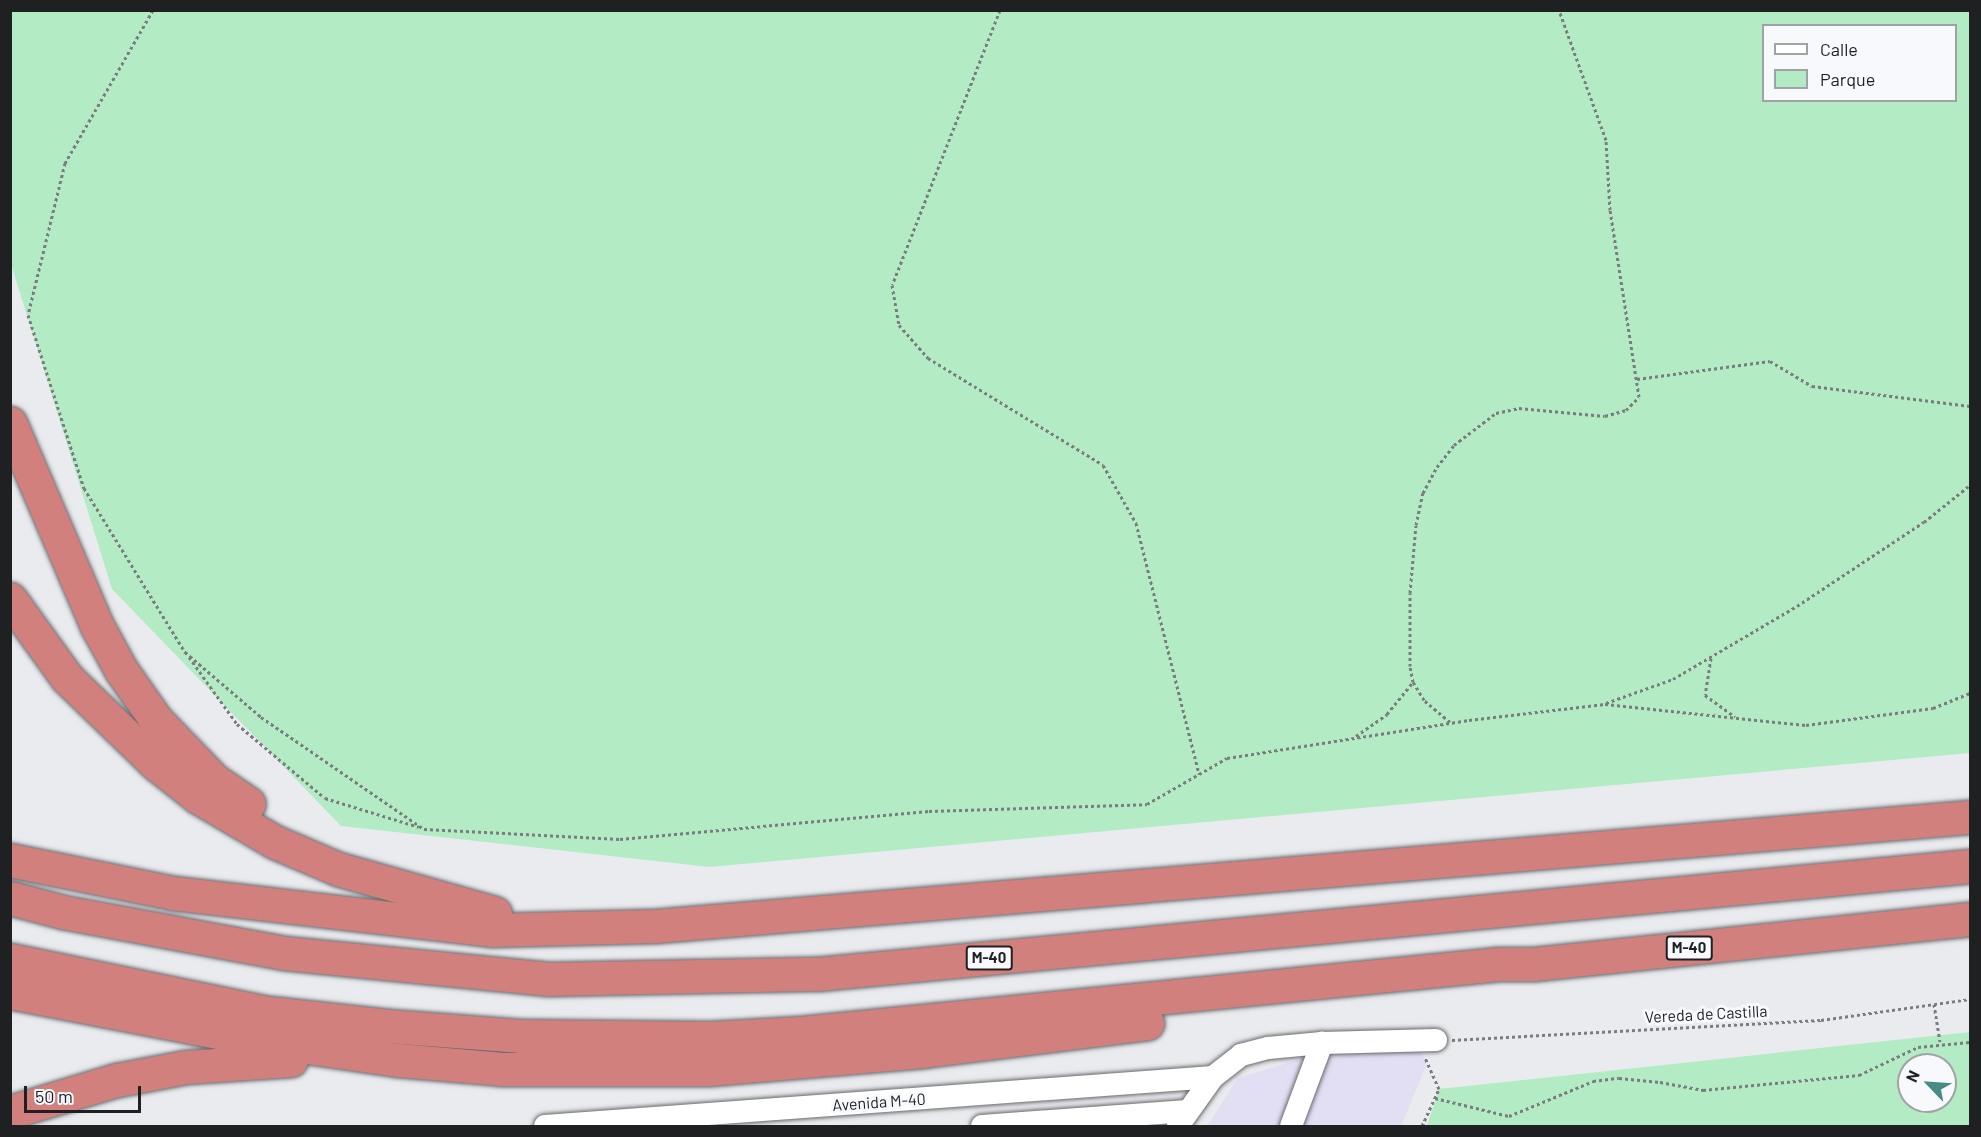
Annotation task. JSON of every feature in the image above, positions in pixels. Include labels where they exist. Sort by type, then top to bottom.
[{"type":"highway","points":[[10,423],[97,626],[121,670],[156,720],[214,780],[281,827],[357,872]]},
{"type":"highway","points":[[10,599],[67,678],[155,763],[198,797],[275,842],[338,869],[357,872],[423,894],[555,927]]},
{"type":"highway","points":[[10,860],[173,893],[492,930],[655,926],[1971,817]]},
{"type":"highway","name":"M-40","points":[[10,898],[63,912],[284,953],[547,979],[817,974],[1971,866]]},
{"type":"highway","name":"M-40","points":[[10,960],[269,1013],[399,1027],[616,1039],[801,1033],[1499,964],[1534,964],[1971,919]]},
{"type":"highway","points":[[10,992],[259,1040],[398,1060],[502,1069],[614,1071],[709,1069],[823,1060],[1503,982],[1534,964]]},
{"type":"highway","points":[[10,1112],[117,1080],[186,1067],[264,1059],[398,1060]]},
{"type":"street","points":[[982,1126],[1183,1119],[1213,1077],[1241,1055],[1268,1048],[1322,1043],[1432,1040]]},
{"type":"street","points":[[1291,1126],[1322,1043]]},
{"type":"street","name":"Avenida M-40","points":[[545,1126],[736,1120],[1213,1077]]},
{"type":"path","points":[[153,10],[65,163],[28,315],[84,488],[185,652],[237,724],[325,798],[424,829],[620,839],[929,812],[1147,804],[1227,758],[1451,723],[1605,704],[1806,725],[1933,708],[1971,693]]},
{"type":"path","points":[[1000,10],[892,285],[899,325],[928,358],[1103,465],[1136,523],[1199,774]]},
{"type":"path","points":[[1451,723],[1424,700],[1413,682],[1409,614],[1416,525],[1423,493],[1437,467],[1454,445],[1496,413],[1519,408],[1605,416],[1626,410],[1639,397],[1611,210],[1606,140],[1559,10]]},
{"type":"path","points":[[1637,379],[1770,361],[1812,386],[1971,406]]},
{"type":"path","points":[[1605,704],[1673,679],[1711,657],[1924,522],[1971,485]]},
{"type":"path","points":[[185,652],[261,717],[424,829]]},
{"type":"path","points":[[1711,657],[1705,695],[1736,718]]},
{"type":"path","points":[[1354,738],[1387,714],[1413,682]]},
{"type":"path","name":"Vereda de Castilla","points":[[1432,1040],[1821,1020],[1971,999]]},
{"type":"path","points":[[1934,1004],[1941,1042]]},
{"type":"path","points":[[1422,1126],[1439,1089],[1432,1040]]},
{"type":"path","points":[[1435,1098],[1509,1116],[1593,1081],[1619,1078],[1660,1082],[1703,1090],[1859,1075],[1918,1047],[1941,1042],[1971,1042]]},
{"type":"shaded area","points":[[1419,1048],[1427,1064],[1401,1126],[1207,1126],[1238,1078],[1323,1052]]},
{"type":"green space","points":[[10,11],[1970,11],[1970,753],[709,867],[341,826],[112,589],[11,264]]},
{"type":"green space","points":[[1970,1032],[1970,1126],[1427,1126],[1439,1089]]}]
